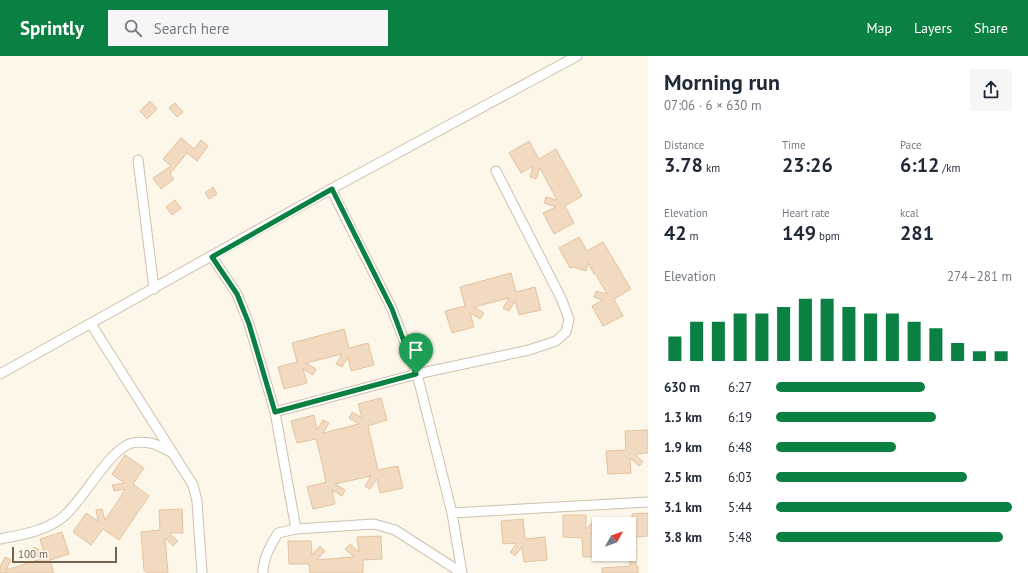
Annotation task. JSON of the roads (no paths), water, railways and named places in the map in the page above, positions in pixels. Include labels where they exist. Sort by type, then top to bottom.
[{"type":"street","points":[[0,374],[154,290],[332,189],[577,56]]},
{"type":"street","points":[[138,160],[154,290]]},
{"type":"street","points":[[275,412],[416,374],[529,350],[556,341],[566,332],[569,319],[561,298],[496,171]]},
{"type":"street","points":[[332,189],[392,309],[416,374],[452,513],[462,573]]},
{"type":"street","points":[[212,257],[237,294],[249,324],[275,412],[296,529]]},
{"type":"street","points":[[91,324],[193,485],[196,501],[202,573]]},
{"type":"street","points":[[0,538],[18,535],[49,526],[62,518],[74,508],[116,452],[131,443],[151,443],[172,453]]},
{"type":"street","points":[[452,513],[648,502]]},
{"type":"street","points":[[263,573],[263,567],[269,548],[278,533],[296,529],[374,524],[395,530],[462,573]]}]
